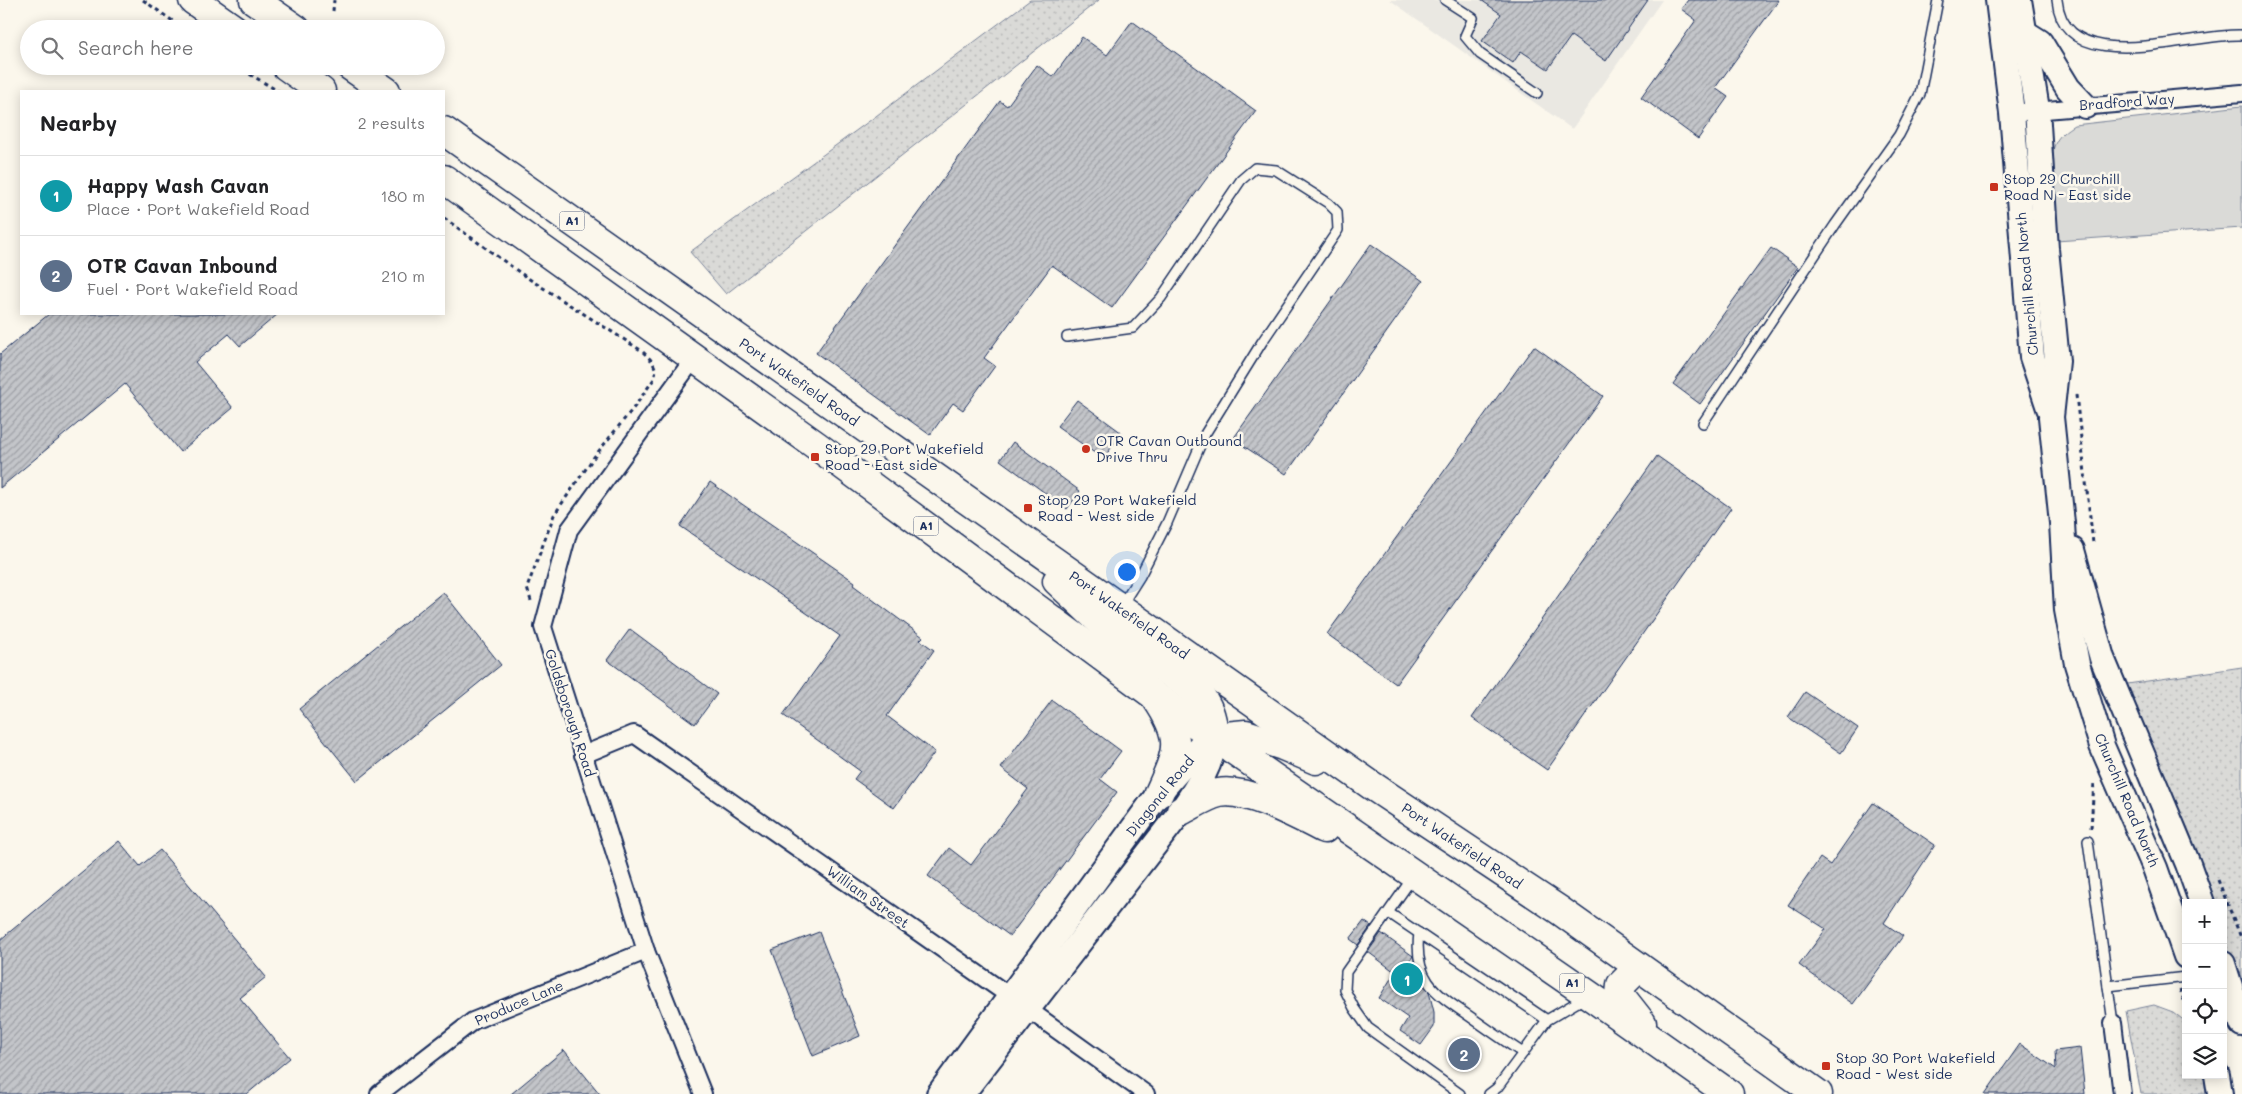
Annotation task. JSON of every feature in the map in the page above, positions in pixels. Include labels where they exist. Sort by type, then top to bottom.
[{"type":"highway","points":[[193,0],[221,20]]},
{"type":"highway","points":[[254,0],[283,20]]},
{"type":"highway","points":[[299,75],[320,90]]},
{"type":"highway","points":[[363,75],[385,90]]},
{"type":"highway","name":"Port Wakefield Road","points":[[445,132],[984,514],[1371,785],[1559,910],[1818,1094]]},
{"type":"highway","name":"A1","points":[[445,178],[695,357],[1155,696],[1415,874],[1729,1094]]},
{"type":"highway","points":[[984,514],[1108,630],[1197,692],[1206,702],[1210,711],[1215,737],[1246,734],[1283,746],[1371,785]]},
{"type":"highway","points":[[1155,696],[1171,720],[1176,750],[1159,793]]},
{"type":"highway","points":[[1181,811],[1222,793],[1254,798],[1283,809],[1415,874]]},
{"type":"highway","points":[[1639,967],[1621,985],[1620,995],[1658,1044]]},
{"type":"street","name":"Churchill Road North","points":[[1998,0],[2012,113],[2032,357],[2051,417],[2062,523],[2067,610],[2077,664],[2102,746],[2155,868],[2182,945]]},
{"type":"street","name":"Churchill Road North","points":[[2019,0],[2037,109],[2046,249],[2057,361],[2051,417]]},
{"type":"street","points":[[2024,32],[2040,42],[2068,88],[2085,106]]},
{"type":"street","name":"Bradford Way","points":[[2012,113],[2037,109],[2242,93]]},
{"type":"street","points":[[542,627],[569,530],[695,357]]},
{"type":"street","name":"Churchill Road North","points":[[2062,523],[2078,569],[2102,658],[2188,864],[2201,899]]},
{"type":"street","name":"Goldsborough Road","points":[[542,627],[646,951],[703,1094]]},
{"type":"street","name":"William Street","points":[[583,755],[634,734],[1146,1094]]},
{"type":"street","name":"Diagonal Road","points":[[962,1094],[1019,1003],[1159,793],[1200,746],[1215,737]]},
{"type":"street","name":"Diagonal Road","points":[[939,1094],[1019,1003],[1181,811],[1209,763],[1213,754],[1215,737]]},
{"type":"street","name":"Produce Lane","points":[[379,1094],[473,1021],[646,951]]},
{"type":"street","points":[[2227,980],[2242,1024]]},
{"type":"street","points":[[2113,1023],[2122,1094]]},
{"type":"street","points":[[2218,1079],[2220,1094]]},
{"type":"lane","points":[[1445,0],[1472,18],[1465,36],[1480,54],[1537,93]]},
{"type":"lane","points":[[1704,424],[1835,225],[1899,135],[1920,94],[1938,0]]},
{"type":"lane","points":[[2057,0],[2063,22],[2086,43],[2101,46],[2123,48],[2242,35]]},
{"type":"lane","points":[[1066,337],[1133,328],[1161,298],[1241,180],[1255,168],[1276,170],[1328,203],[1337,212],[1338,230],[1262,342],[1206,434],[1167,523],[1140,576],[1119,608]]},
{"type":"lane","points":[[2088,841],[2113,1023]]},
{"type":"lane","points":[[1415,874],[1346,972],[1345,990],[1354,1008],[1368,1028],[1460,1094]]},
{"type":"lane","points":[[1389,912],[1547,1020]]},
{"type":"lane","points":[[1419,933],[1418,952],[1421,968],[1425,978],[1437,994],[1523,1053]]},
{"type":"lane","points":[[2108,986],[2182,977]]},
{"type":"lane","points":[[1489,1094],[1497,1088],[1547,1020],[1589,995]]},
{"type":"path","points":[[143,0],[171,20]]},
{"type":"path","points":[[333,11],[334,0]]},
{"type":"path","points":[[251,75],[276,90]]},
{"type":"path","points":[[445,219],[540,287],[642,351],[652,361],[656,370],[654,380],[594,457],[554,515],[527,588],[530,600],[542,627]]},
{"type":"path","points":[[2075,386],[2094,550]]},
{"type":"path","points":[[2088,841],[2092,822],[2095,777]]},
{"type":"path","points":[[2216,875],[2242,940]]},
{"type":"shaded area","points":[[1030,0],[1099,0],[726,294],[690,252],[872,119]]},
{"type":"shaded area","points":[[1390,0],[1662,0],[1572,129]]},
{"type":"shaded area","points":[[2242,106],[2242,228],[2056,241],[2050,179],[2052,155],[2055,144],[2068,129],[2074,125]]},
{"type":"shaded area","points":[[2242,667],[2242,1032],[2227,978],[2227,899],[2200,899],[2114,686]]},
{"type":"shaded area","points":[[2154,1005],[2173,1012],[2182,1019],[2182,1079],[2204,1079],[2206,1094],[2141,1094],[2126,1011]]},
{"type":"building","points":[[1481,0],[1648,0],[1606,61],[1571,36],[1548,69],[1521,51],[1513,63],[1482,41],[1501,14]]},
{"type":"building","points":[[1688,0],[1779,0],[1715,88],[1728,97],[1698,139],[1641,97],[1696,20],[1681,9]]},
{"type":"building","points":[[1132,21],[1256,111],[1112,308],[1052,265],[984,358],[995,366],[963,410],[953,403],[930,435],[816,353],[1000,101],[1007,106],[1037,65],[1053,77],[1082,37],[1107,55]]},
{"type":"building","points":[[1371,244],[1423,281],[1286,474],[1233,439]]},
{"type":"building","points":[[1771,248],[1798,267],[1700,404],[1673,384]]},
{"type":"building","points":[[48,315],[277,315],[240,346],[229,334],[195,362],[233,408],[180,452],[125,384],[0,488],[0,354]]},
{"type":"building","points":[[1534,346],[1603,396],[1396,684],[1327,634]]},
{"type":"building","points":[[1077,400],[1122,433],[1103,459],[1057,426]]},
{"type":"building","points":[[1013,442],[1080,491],[1067,509],[1000,460]]},
{"type":"building","points":[[1657,456],[1731,508],[1547,770],[1472,718]]},
{"type":"building","points":[[710,482],[855,582],[853,585],[923,637],[920,640],[934,650],[887,716],[935,752],[894,808],[854,779],[860,771],[783,715],[840,636],[680,526]]},
{"type":"building","points":[[443,592],[501,665],[357,781],[299,709]]},
{"type":"building","points":[[630,629],[717,694],[695,724],[607,660]]},
{"type":"building","points":[[1805,692],[1858,728],[1841,753],[1788,717]]},
{"type":"building","points":[[1052,700],[1121,751],[1100,779],[1117,792],[1010,936],[928,876],[949,848],[971,865],[1028,789],[1001,768]]},
{"type":"building","points":[[1873,803],[1935,845],[1884,923],[1903,936],[1853,1004],[1799,965],[1826,929],[1788,905],[1820,858],[1830,865]]},
{"type":"building","points":[[119,841],[140,866],[160,850],[266,977],[240,998],[290,1058],[247,1094],[0,1094],[0,940]]},
{"type":"building","points":[[1364,921],[1371,926],[1358,945],[1350,939]]},
{"type":"building","points":[[819,932],[860,1036],[813,1056],[772,950]]},
{"type":"building","points":[[1381,933],[1413,956],[1406,966],[1417,973],[1429,992],[1434,1012],[1434,1027],[1421,1045],[1400,1031],[1408,1018],[1379,998],[1395,972],[1368,952]]},
{"type":"building","points":[[2020,1044],[2056,1069],[2055,1051],[2080,1048],[2085,1094],[1985,1094]]},
{"type":"building","points":[[564,1050],[600,1094],[511,1094]]},
{"type":"place","name":"Stop 29 Churchill Road N - East side","points":[[1994,187]]},
{"type":"place","name":"OTR Cavan Outbound Drive Thru","points":[[1086,449]]},
{"type":"place","name":"Stop 29 Port Wakefield Road - East side","points":[[815,457]]},
{"type":"place","name":"Stop 29 Port Wakefield Road - West side","points":[[1028,508]]},
{"type":"place","name":"Happy Wash Cavan","points":[[1407,979]]},
{"type":"place","name":"OTR Cavan Inbound","points":[[1464,1054]]},
{"type":"place","name":"Stop 30 Port Wakefield Road - West side","points":[[1826,1066]]}]
